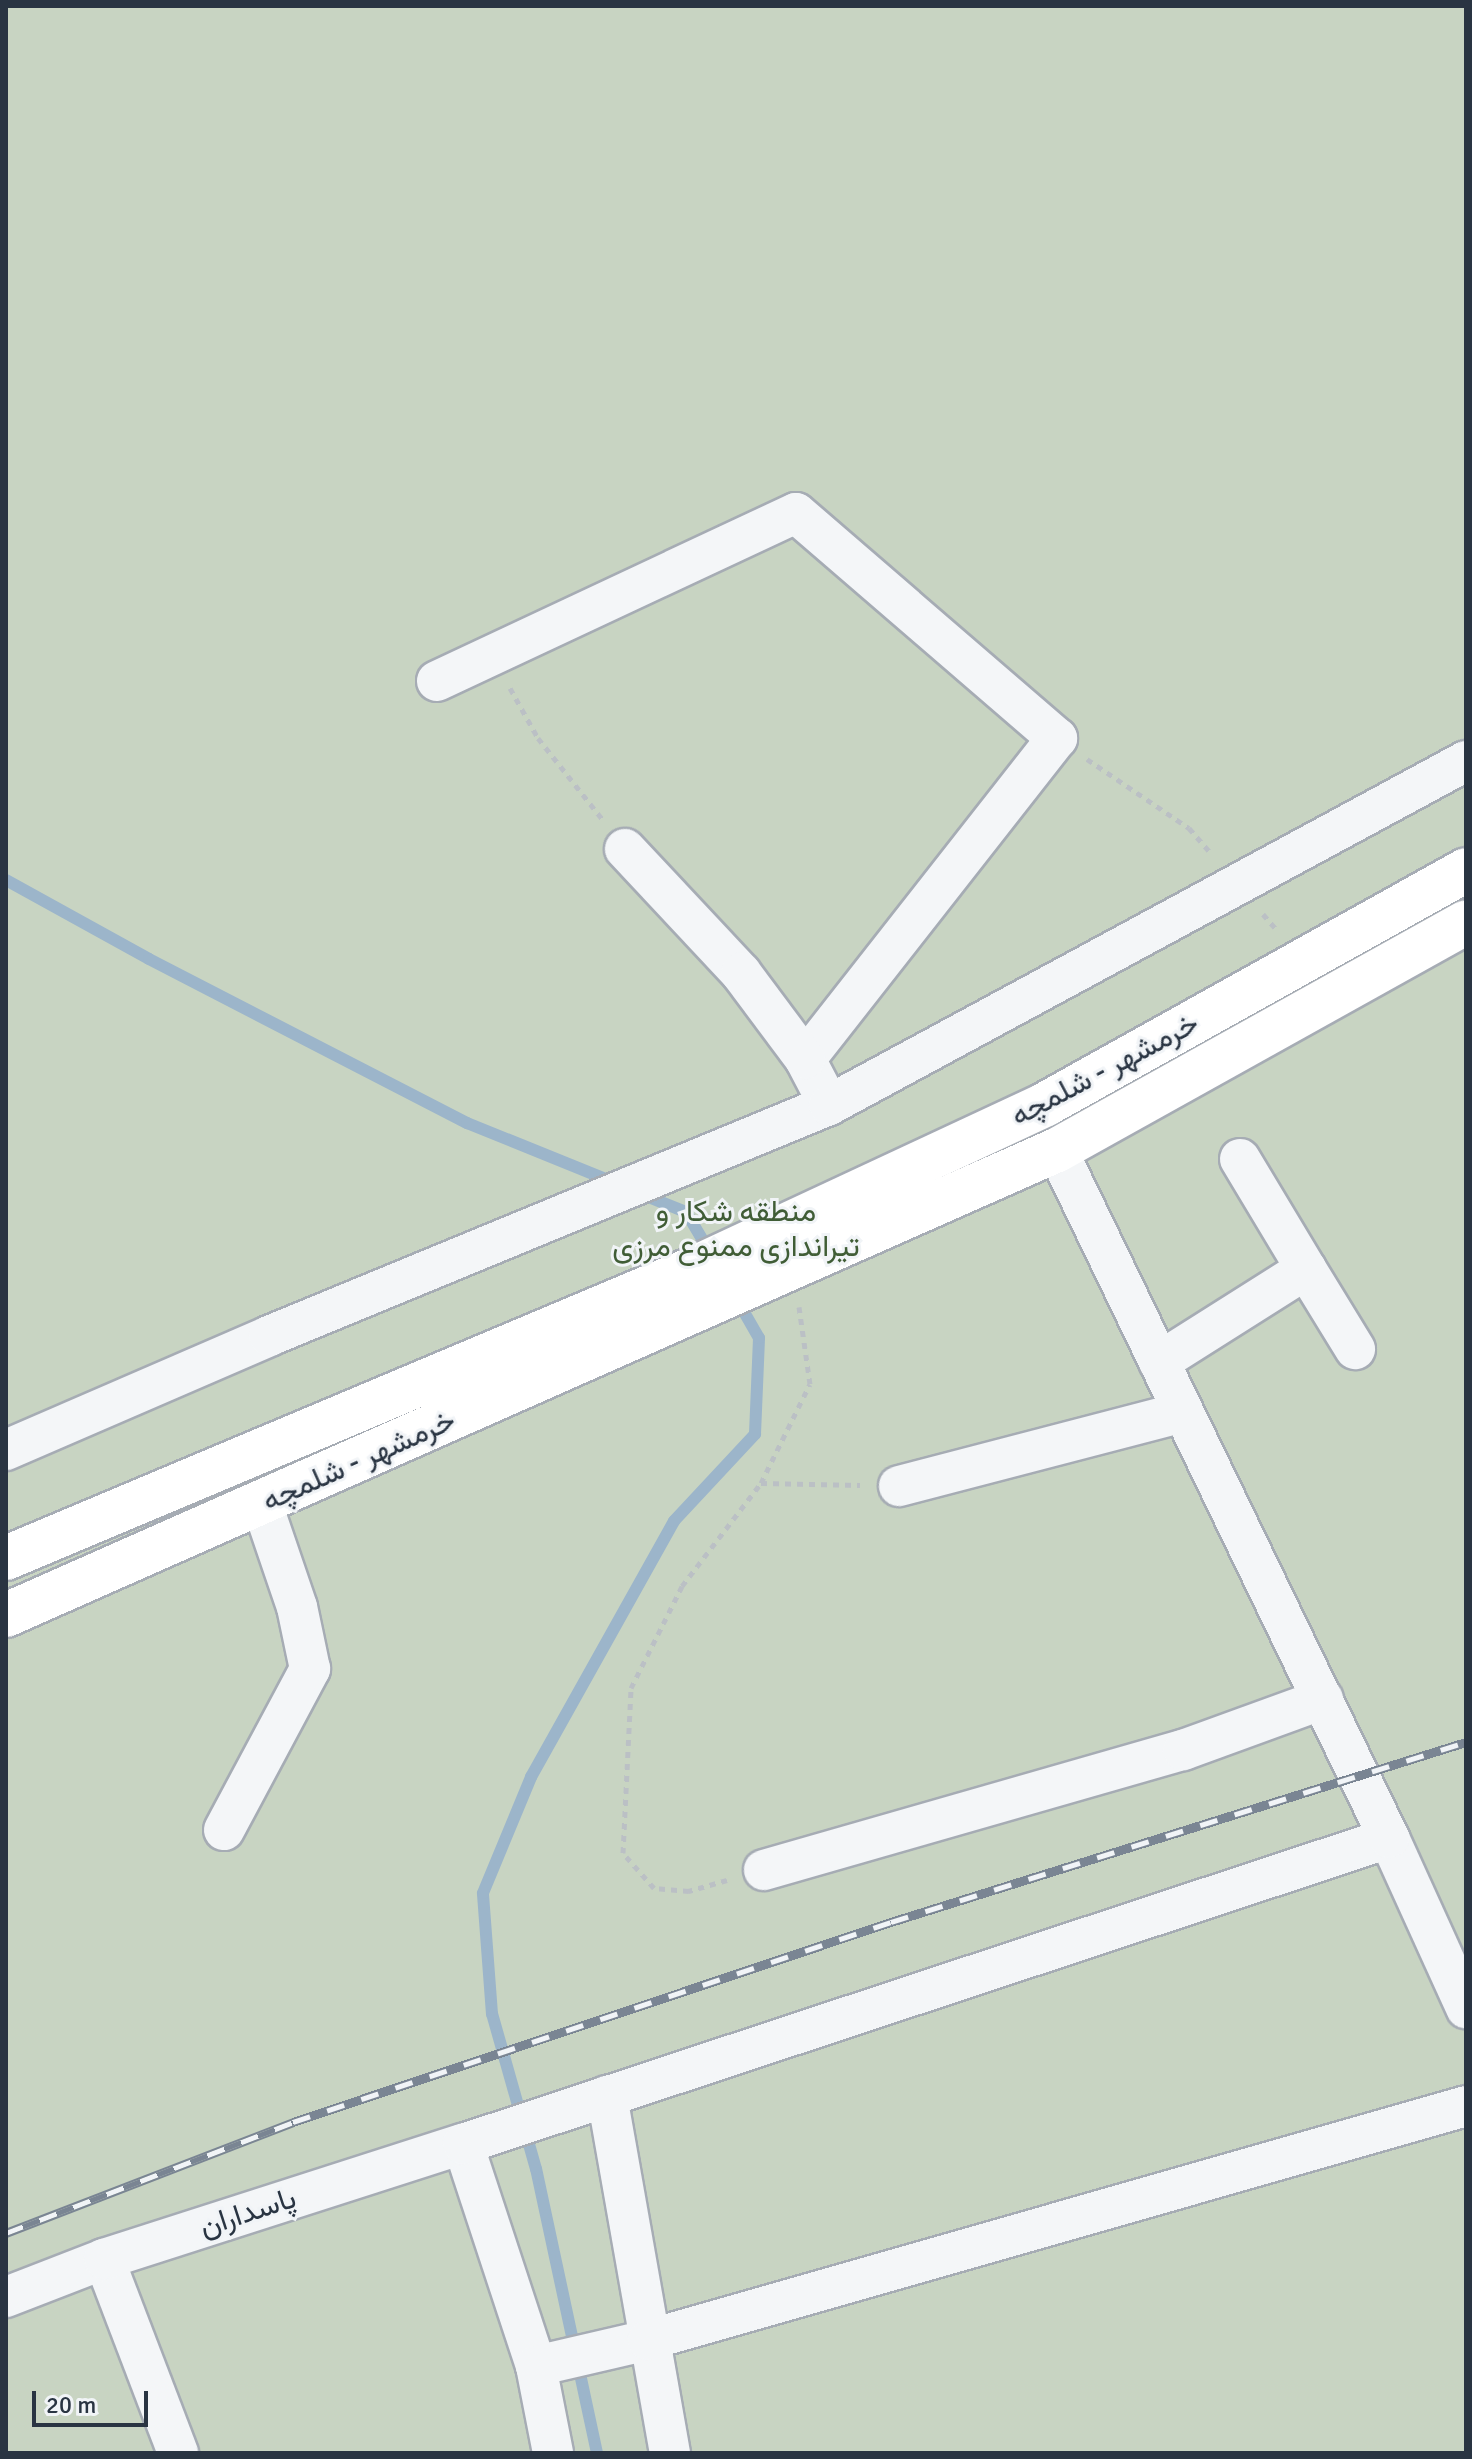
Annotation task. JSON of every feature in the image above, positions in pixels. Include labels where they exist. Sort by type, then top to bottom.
[{"type":"highway","name":"خرمشهر - شلمچه","points":[[6,1615],[262,1504],[723,1277],[1046,1104],[1466,870]]},
{"type":"highway","name":"خرمشهر - شلمچه","points":[[6,1558],[723,1277],[793,1267],[1057,1150],[1466,922]]},
{"type":"street","points":[[437,681],[796,513],[1057,738],[805,1059]]},
{"type":"street","points":[[6,1450],[269,1336],[829,1105],[1466,761]]},
{"type":"street","points":[[625,849],[741,973],[805,1059],[829,1105]]},
{"type":"street","points":[[1057,1150],[1323,1699],[1466,2008]]},
{"type":"street","points":[[1240,1159],[1355,1349]]},
{"type":"street","points":[[1159,1362],[1306,1269]]},
{"type":"street","points":[[899,1486],[1183,1412]]},
{"type":"street","points":[[224,1830],[310,1669],[297,1607],[262,1504]]},
{"type":"street","points":[[764,1870],[1183,1750],[1323,1699]]},
{"type":"street","name":"پاسداران","points":[[6,2297],[104,2259],[477,2140],[1389,1838]]},
{"type":"street","points":[[607,2096],[631,2344],[670,2453]]},
{"type":"street","points":[[545,2364],[631,2344],[1466,2106]]},
{"type":"street","points":[[477,2140],[545,2364],[553,2453]]},
{"type":"street","points":[[104,2259],[178,2453]]},
{"type":"path","points":[[492,656],[538,738],[625,849]]},
{"type":"path","points":[[1057,738],[1189,828],[1221,865]]},
{"type":"path","points":[[1262,913],[1303,961]]},
{"type":"path","points":[[764,1870],[689,1891],[654,1888],[623,1853],[631,1688],[682,1586],[761,1483],[810,1384],[793,1267]]},
{"type":"path","points":[[761,1483],[899,1486]]},
{"type":"green space","name":"منطقه شکار و تیراندازی ممنوع مرزی","points":[[6,6],[1466,6],[1466,2453],[6,2453]]},
{"type":"waterway","points":[[6,880],[149,959],[467,1123],[613,1182]]},
{"type":"waterway","points":[[641,1194],[686,1212],[711,1254]]},
{"type":"waterway","points":[[597,2453],[536,2169],[492,2014],[483,1893],[531,1777],[674,1521],[755,1434],[759,1338],[736,1298]]},
{"type":"railway","points":[[6,2233],[293,2122],[891,1922],[1466,1742]]}]
